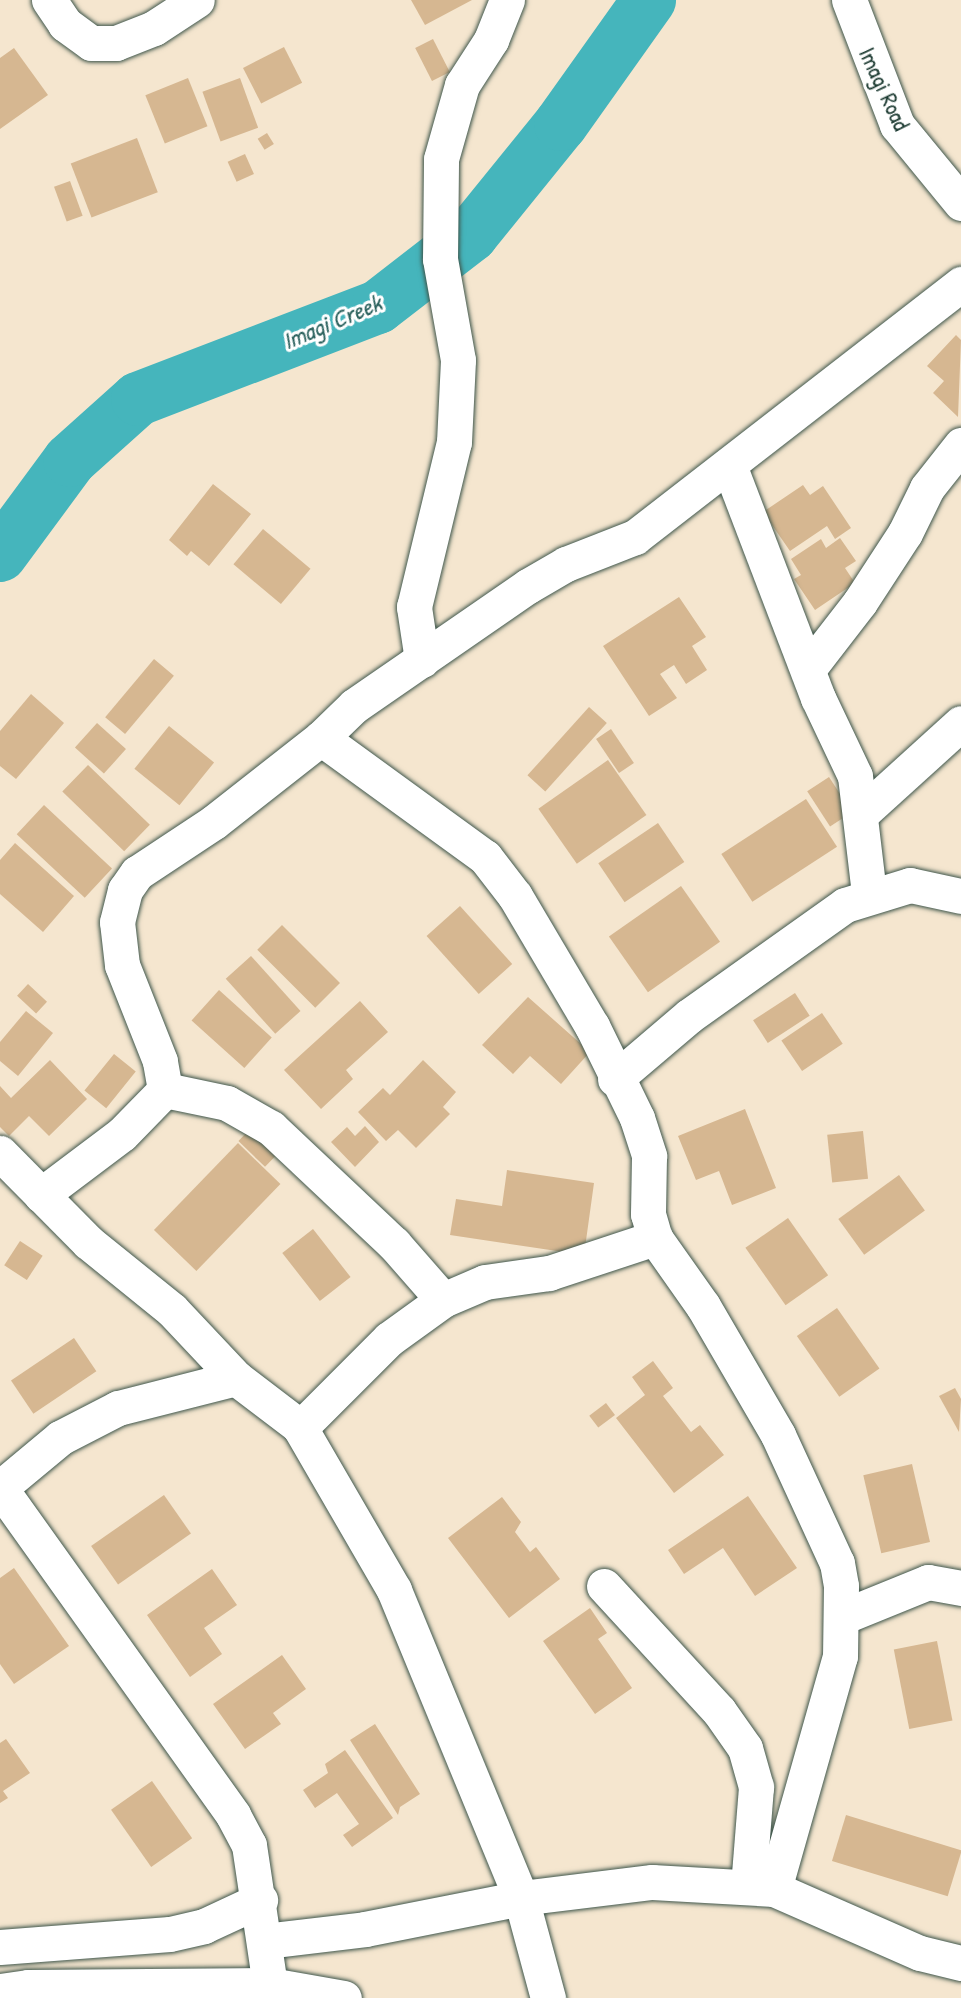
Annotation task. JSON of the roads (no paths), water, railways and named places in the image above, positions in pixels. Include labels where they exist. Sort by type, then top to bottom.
[{"type":"street","points":[[49,0],[65,24],[91,43],[116,43],[154,28],[197,0]]},
{"type":"street","points":[[422,660],[414,607],[454,442],[458,360],[440,259],[441,159],[461,85],[491,40],[507,0]]},
{"type":"street","name":"Imagi Road","points":[[849,0],[897,125],[961,203]]},
{"type":"street","points":[[165,1090],[160,1061],[122,965],[117,922],[125,891],[137,873],[163,852],[214,822],[321,738],[354,706],[528,586],[566,564],[635,537],[961,284]]},
{"type":"street","points":[[809,668],[860,602],[905,533],[927,488],[961,444]]},
{"type":"street","points":[[730,465],[827,721],[855,776],[863,812],[869,894]]},
{"type":"street","points":[[863,812],[961,723]]},
{"type":"street","points":[[321,738],[485,857],[515,896],[592,1026],[615,1079],[637,1118],[649,1156],[648,1214],[654,1238],[704,1306],[778,1435],[837,1563],[842,1617],[840,1656],[828,1708],[761,1888]]},
{"type":"street","points":[[615,1079],[689,1016],[845,905],[869,894],[909,885],[961,897]]},
{"type":"street","points":[[41,1195],[122,1134],[165,1090]]},
{"type":"street","points":[[165,1090],[227,1103],[271,1128],[394,1244],[443,1300]]},
{"type":"street","points":[[0,1153],[88,1242],[172,1310],[236,1378],[300,1428],[394,1590],[521,1898],[548,1998]]},
{"type":"street","points":[[300,1428],[389,1339],[443,1300],[485,1282],[549,1273],[654,1238]]},
{"type":"street","points":[[236,1378],[118,1408],[60,1438],[0,1488],[233,1815],[249,1845],[260,1900],[270,1984]]},
{"type":"street","points":[[842,1617],[928,1582],[961,1588]]},
{"type":"street","points":[[604,1586],[719,1711],[745,1748],[756,1787],[761,1888]]},
{"type":"street","points":[[265,1941],[365,1929],[521,1898],[652,1882],[761,1888],[909,1948],[961,1963]]},
{"type":"street","points":[[0,1947],[170,1934],[204,1926],[260,1900]]},
{"type":"street","points":[[0,1991],[28,1987],[270,1984],[344,1998]]},
{"type":"waterway","name":"Imagi Creek","points":[[0,555],[70,460],[138,399],[378,307],[471,235],[561,124],[649,0]]}]
